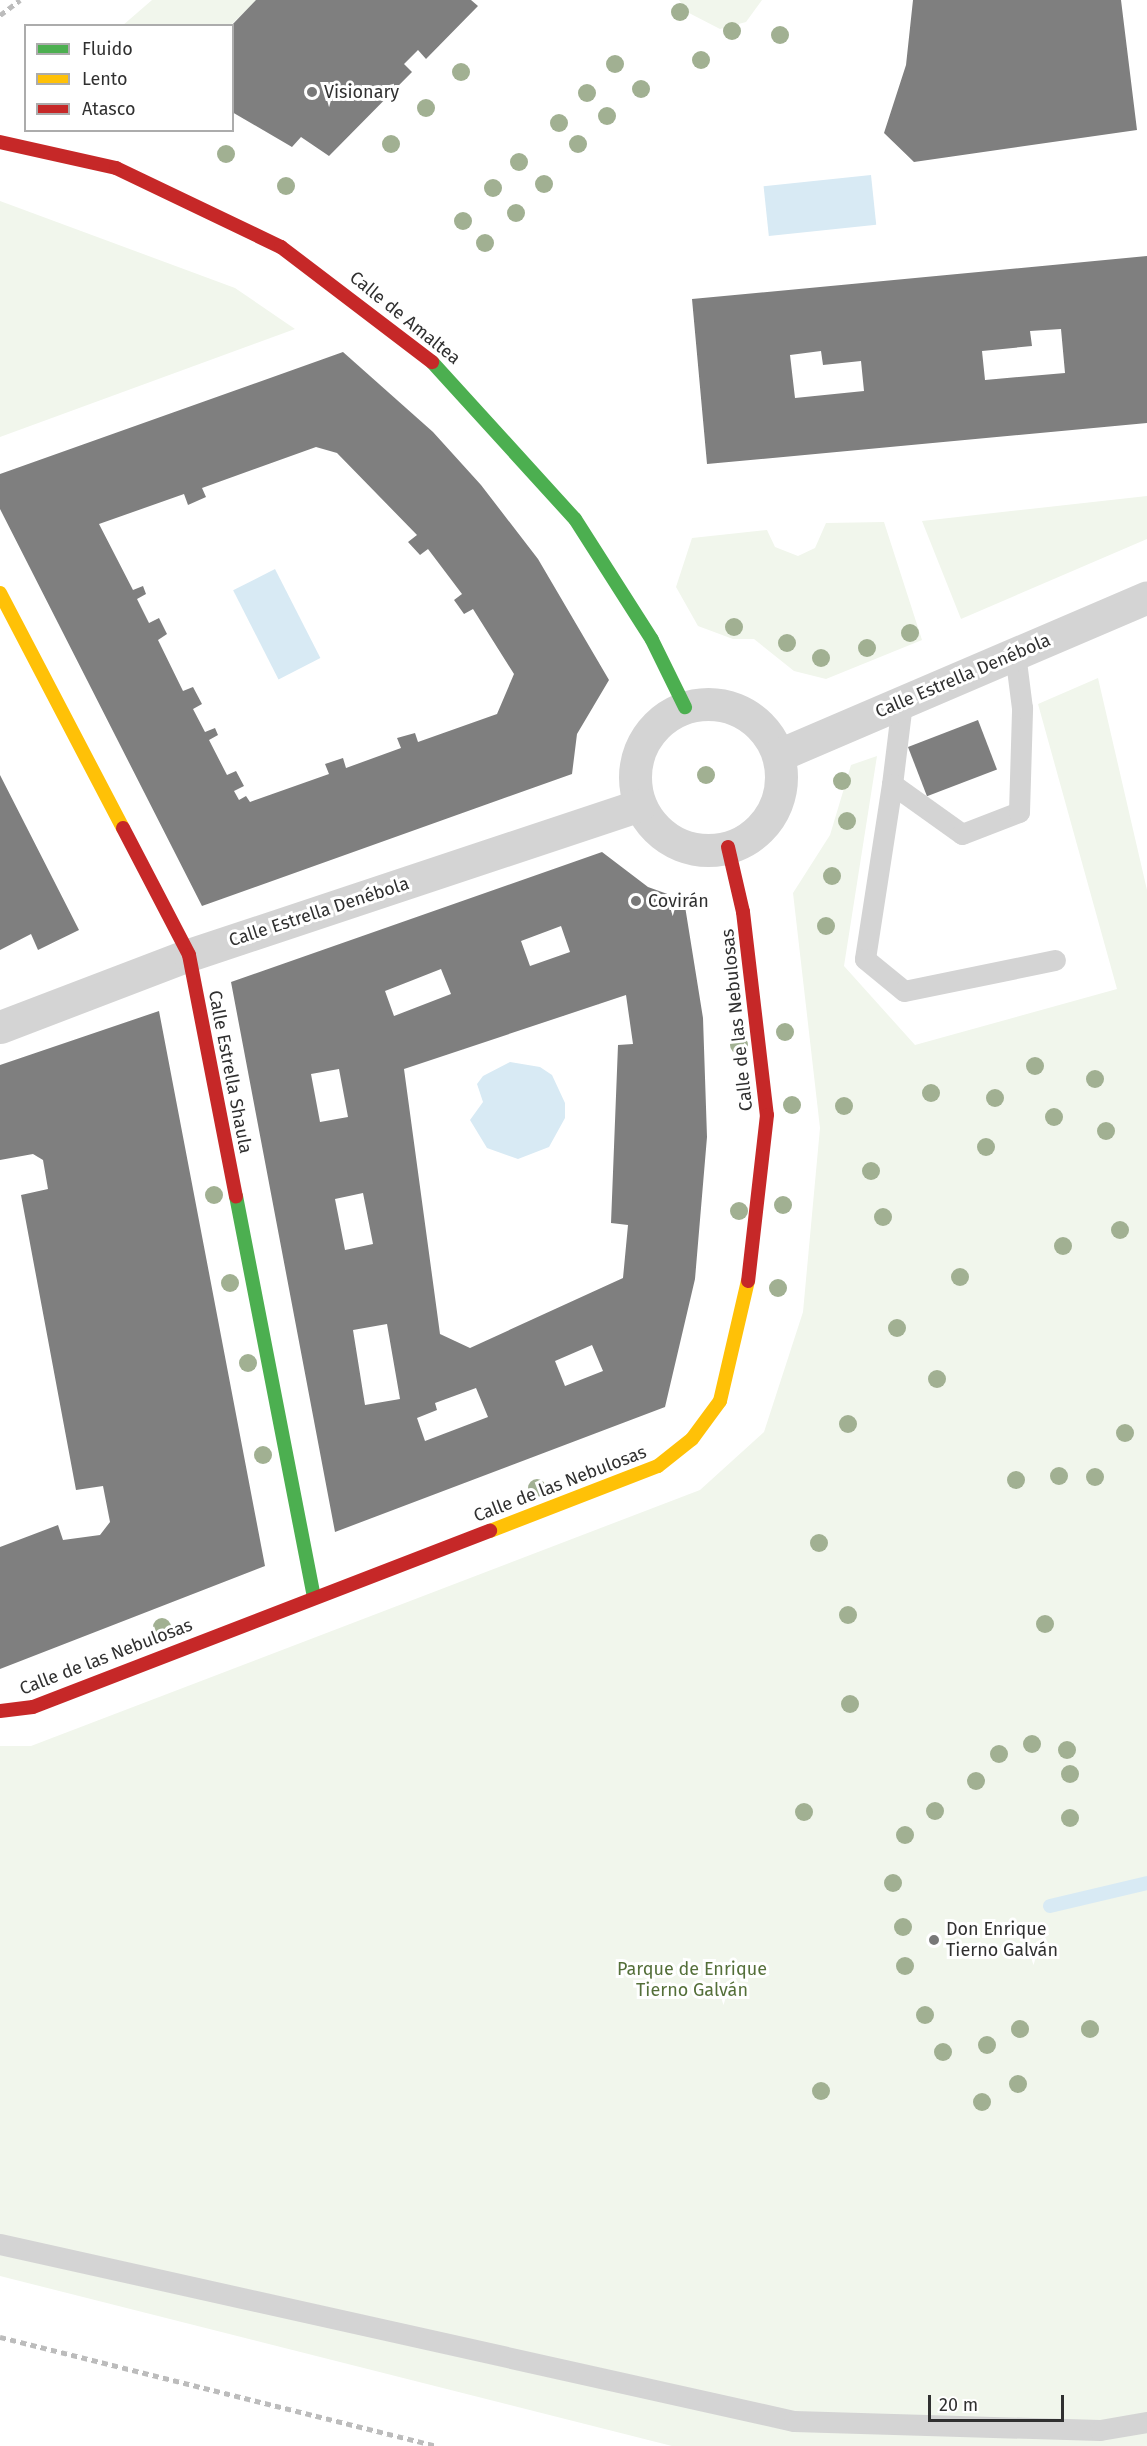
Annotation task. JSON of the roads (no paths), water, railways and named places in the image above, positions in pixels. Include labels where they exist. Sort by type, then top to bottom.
[{"type":"street","name":"Calle de Amaltea","points":[[0,142],[116,168],[281,247],[441,368],[575,519],[652,640],[685,707]]},
{"type":"street","name":"Calle Estrella Shaula","points":[[0,593],[189,956],[314,1596]]},
{"type":"street","name":"Calle Estrella Denébola","points":[[778,755],[1147,597]]},
{"type":"street","points":[[708,703],[752,717],[778,755],[778,801],[750,838],[728,848],[686,848],[651,824],[640,806],[635,782],[640,750],[664,718],[685,707],[708,703]]},
{"type":"street","name":"Calle Estrella Denébola","points":[[0,1027],[189,956],[640,806]]},
{"type":"street","name":"Calle de las Nebulosas","points":[[0,1711],[33,1707],[314,1596],[658,1466],[692,1439],[720,1401],[751,1269],[767,1115],[743,912],[728,848]]},
{"type":"lane","points":[[892,784],[963,834],[1018,812],[1022,708],[1015,653]]},
{"type":"lane","points":[[902,703],[865,959],[904,990],[1055,960]]},
{"type":"lane","points":[[0,2244],[794,2421],[1100,2430],[1147,2422]]},
{"type":"waterway","points":[[1050,1906],[1147,1883]]},
{"type":"railway","points":[[0,15],[20,0]]},
{"type":"railway","points":[[0,2337],[436,2446]]},
{"type":"place","name":"Visionary","points":[[312,92]]},
{"type":"place","name":"Covirán","points":[[636,901]]},
{"type":"place","name":"Don Enrique Tierno Galván","points":[[934,1940]]},
{"type":"park label","name":"Parque de Enrique Tierno Galván","points":[[692,1980]]}]
